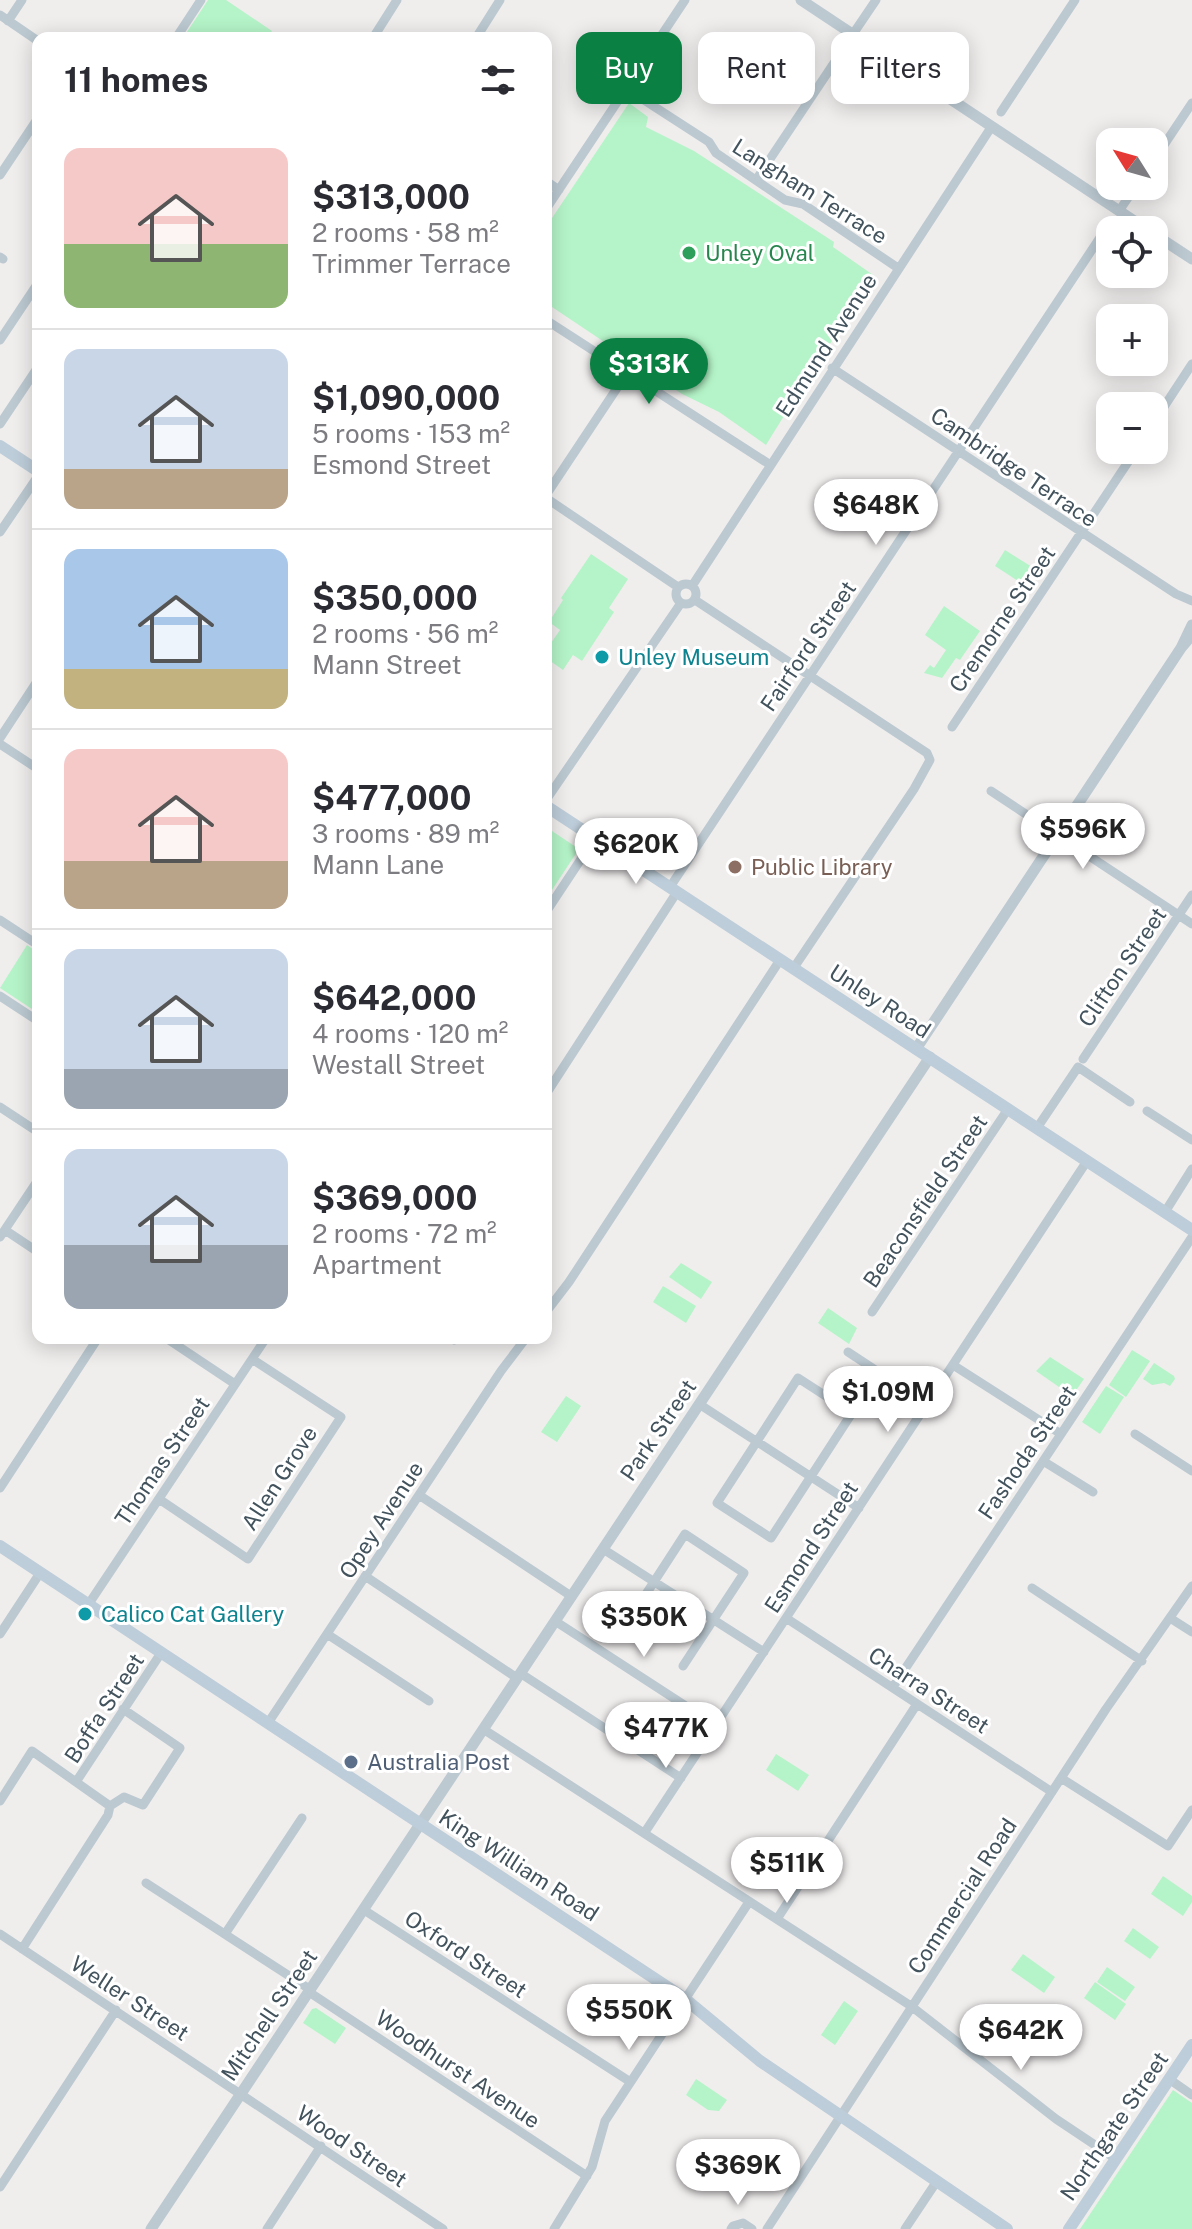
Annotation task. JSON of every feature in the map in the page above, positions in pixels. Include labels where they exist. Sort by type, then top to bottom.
[{"type":"main road","points":[[0,446],[32,470]]},
{"type":"main road","name":"Unley Road","points":[[552,810],[1192,1230]]},
{"type":"main road","name":"King William Road","points":[[0,1546],[684,1998],[743,2048],[1007,2229]]},
{"type":"main road","name":"Northgate Street","points":[[1069,2229],[1192,2045]]},
{"type":"street","points":[[22,0],[4,18],[32,37]]},
{"type":"street","points":[[180,32],[201,0]]},
{"type":"street","points":[[377,32],[397,0]]},
{"type":"street","points":[[480,32],[500,0]]},
{"type":"street","points":[[664,32],[685,0]]},
{"type":"street","points":[[801,0],[850,32]]},
{"type":"street","points":[[854,32],[876,0]]},
{"type":"street","points":[[1001,112],[1075,0]]},
{"type":"street","points":[[756,180],[831,68]]},
{"type":"street","points":[[1168,139],[1192,103]]},
{"type":"street","points":[[552,200],[617,104]]},
{"type":"street","name":"Langham Terrace","points":[[650,104],[709,142],[716,153],[785,200],[803,204],[898,268]]},
{"type":"street","points":[[959,104],[1127,216]]},
{"type":"street","name":"Edmund Avenue","points":[[692,586],[992,126]]},
{"type":"street","points":[[0,175],[32,127]]},
{"type":"street","points":[[552,185],[559,190]]},
{"type":"street","points":[[1119,211],[1126,200]]},
{"type":"street","points":[[1168,243],[1192,259]]},
{"type":"street","name":"Fairford Street","points":[[552,1084],[810,676],[1096,244]]},
{"type":"street","points":[[0,340],[32,292]]},
{"type":"street","points":[[552,324],[769,464]]},
{"type":"street","points":[[1168,401],[1192,364]]},
{"type":"street","name":"Cambridge Terrace","points":[[832,368],[1081,533],[1192,601]]},
{"type":"street","points":[[552,487],[627,373]]},
{"type":"street","points":[[0,424],[32,376]]},
{"type":"street","name":"Cremorne Street","points":[[952,727],[1127,464]]},
{"type":"street","points":[[0,532],[32,483]]},
{"type":"street","points":[[552,500],[678,587]]},
{"type":"street","points":[[684,584],[692,586],[696,592],[695,600],[681,603],[675,595],[678,587],[684,584]]},
{"type":"street","name":"Cambridge Terrace","points":[[1176,594],[1192,610]]},
{"type":"street","points":[[695,600],[927,753],[930,760],[793,969]]},
{"type":"street","points":[[552,791],[681,603]]},
{"type":"street","points":[[1181,648],[1192,625]]},
{"type":"street","points":[[916,1049],[1192,635]]},
{"type":"street","points":[[0,738],[32,689]]},
{"type":"street","points":[[0,744],[32,765]]},
{"type":"street","points":[[991,791],[1192,924]]},
{"type":"street","points":[[552,903],[595,838]]},
{"type":"street","name":"Clifton Street","points":[[1037,1128],[1192,895]]},
{"type":"street","points":[[0,920],[32,941]]},
{"type":"street","points":[[552,1304],[780,960]]},
{"type":"street","points":[[0,996],[32,1017]]},
{"type":"street","name":"Park Street","points":[[420,1824],[930,1057]]},
{"type":"street","points":[[1080,1063],[1130,1102]]},
{"type":"street","points":[[0,1107],[32,1128]]},
{"type":"street","name":"Beaconsfield Street","points":[[872,1312],[1008,1109]]},
{"type":"street","points":[[1147,1111],[1192,1140]]},
{"type":"street","name":"Esmond Street","points":[[645,1832],[1087,1161]]},
{"type":"street","points":[[1165,1212],[1192,1169]]},
{"type":"street","points":[[32,1189],[2,1234],[32,1249]]},
{"type":"street","name":"Fashoda Street","points":[[893,1687],[1192,1237]]},
{"type":"street","points":[[0,1488],[94,1344]]},
{"type":"street","points":[[175,1344],[235,1384]]},
{"type":"street","name":"Thomas Street","points":[[88,1605],[262,1344]]},
{"type":"street","name":"Opey Avenue","points":[[268,1723],[521,1344]]},
{"type":"street","points":[[848,1352],[927,1404]]},
{"type":"street","name":"Allen Grove","points":[[159,1499],[248,1559],[341,1417],[252,1359]]},
{"type":"street","points":[[953,1365],[1061,1434]]},
{"type":"street","points":[[798,1378],[852,1413],[771,1538],[717,1503],[757,1442],[798,1378]]},
{"type":"street","points":[[699,1404],[859,1508]]},
{"type":"street","points":[[1135,1434],[1192,1471]]},
{"type":"street","points":[[1043,1461],[1093,1492]]},
{"type":"street","points":[[419,1495],[571,1596]]},
{"type":"street","points":[[624,1628],[685,1534],[744,1573],[683,1666]]},
{"type":"street","points":[[603,1549],[764,1652]]},
{"type":"street","points":[[0,1634],[40,1573]]},
{"type":"street","points":[[365,1576],[681,1778]]},
{"type":"street","name":"Commercial Road","points":[[767,2229],[1061,1778],[1192,1586]]},
{"type":"street","points":[[1032,1588],[1142,1661]]},
{"type":"street","name":"Charra Street","points":[[786,1618],[1052,1792]]},
{"type":"street","points":[[1170,1618],[1192,1632]]},
{"type":"street","points":[[555,1621],[715,1725]]},
{"type":"street","points":[[327,1634],[429,1701]]},
{"type":"street","name":"Boffa Street","points":[[76,1782],[161,1653]]},
{"type":"street","points":[[777,1919],[917,1704]]},
{"type":"street","points":[[22,1949],[108,1815],[110,1806],[124,1797],[143,1805],[180,1748],[123,1709]]},
{"type":"street","points":[[483,1729],[911,2006],[1056,2119],[1116,2159]]},
{"type":"street","points":[[0,1801],[32,1751],[110,1806]]},
{"type":"street","points":[[1061,1778],[1168,1846],[1192,1810]]},
{"type":"street","points":[[225,1934],[302,1818]]},
{"type":"street","name":"Mitchell Street","points":[[151,2229],[420,1824]]},
{"type":"street","name":"Woodhurst Avenue","points":[[146,1883],[587,2176]]},
{"type":"street","points":[[554,2229],[592,2167],[605,2121],[749,1902]]},
{"type":"street","name":"Oxford Street","points":[[364,1910],[629,2081]]},
{"type":"street","name":"Weller Street","points":[[0,1934],[241,2092]]},
{"type":"street","points":[[0,2187],[116,2010]]},
{"type":"street","points":[[1169,2079],[1192,2095]]},
{"type":"street","name":"Wood Street","points":[[241,2092],[429,2225],[443,2229]]},
{"type":"street","points":[[267,2229],[321,2146]]},
{"type":"street","points":[[905,2229],[937,2181]]},
{"type":"street","points":[[731,2229],[743,2223],[752,2229]]},
{"type":"green space","points":[[208,0],[226,0],[272,31],[271,32],[187,32]]},
{"type":"green space","points":[[628,104],[648,117],[646,127],[694,151],[834,242],[833,247],[876,277],[816,364],[766,445],[719,412],[682,394],[552,307],[552,218]]},
{"type":"green space","points":[[1005,550],[1037,570],[1027,587],[995,566]]},
{"type":"green space","points":[[591,554],[628,579],[609,608],[614,612],[582,661],[573,655],[563,670],[552,662],[552,641],[560,630],[552,624],[552,617],[563,600],[561,598]]},
{"type":"green space","points":[[944,606],[980,631],[960,660],[956,658],[942,678],[924,673],[930,665],[934,668],[946,650],[925,635]]},
{"type":"green space","points":[[552,831],[579,849],[552,890]]},
{"type":"green space","points":[[27,945],[32,949],[32,1009],[0,988]]},
{"type":"green space","points":[[681,1263],[712,1282],[701,1299],[669,1277]]},
{"type":"green space","points":[[663,1286],[696,1306],[686,1323],[653,1302]]},
{"type":"green space","points":[[828,1308],[857,1328],[849,1344],[818,1323]]},
{"type":"green space","points":[[1132,1350],[1150,1361],[1126,1397],[1109,1385]]},
{"type":"green space","points":[[1050,1357],[1084,1379],[1072,1396],[1036,1371]]},
{"type":"green space","points":[[1154,1363],[1174,1376],[1170,1386],[1164,1383],[1152,1385],[1143,1379]]},
{"type":"green space","points":[[1106,1386],[1124,1397],[1100,1434],[1082,1422]]},
{"type":"green space","points":[[566,1396],[581,1406],[557,1442],[541,1432]]},
{"type":"green space","points":[[776,1754],[809,1775],[798,1791],[766,1770]]},
{"type":"green space","points":[[1163,1876],[1192,1896],[1192,1902],[1183,1916],[1151,1894]]},
{"type":"green space","points":[[1133,1928],[1159,1947],[1150,1959],[1124,1941]]},
{"type":"green space","points":[[1023,1954],[1055,1977],[1044,1993],[1011,1970]]},
{"type":"green space","points":[[1107,1967],[1135,1987],[1125,2001],[1097,1982]]},
{"type":"green space","points":[[1095,1982],[1126,2004],[1115,2020],[1084,1998]]},
{"type":"green space","points":[[844,2001],[858,2011],[835,2045],[821,2035]]},
{"type":"green space","points":[[316,2008],[346,2028],[335,2044],[303,2023]]},
{"type":"green space","points":[[696,2079],[727,2100],[719,2111],[708,2110],[686,2095]]},
{"type":"green space","points":[[1173,2090],[1192,2103],[1192,2229],[1080,2229]]},
{"type":"place","name":"Unley Oval","points":[[689,253]]},
{"type":"place","name":"Unley Museum","points":[[602,657]]},
{"type":"place","name":"Public Library","points":[[735,867]]},
{"type":"place","name":"Calico Cat Gallery","points":[[85,1614]]},
{"type":"place","name":"Australia Post","points":[[351,1762]]}]
